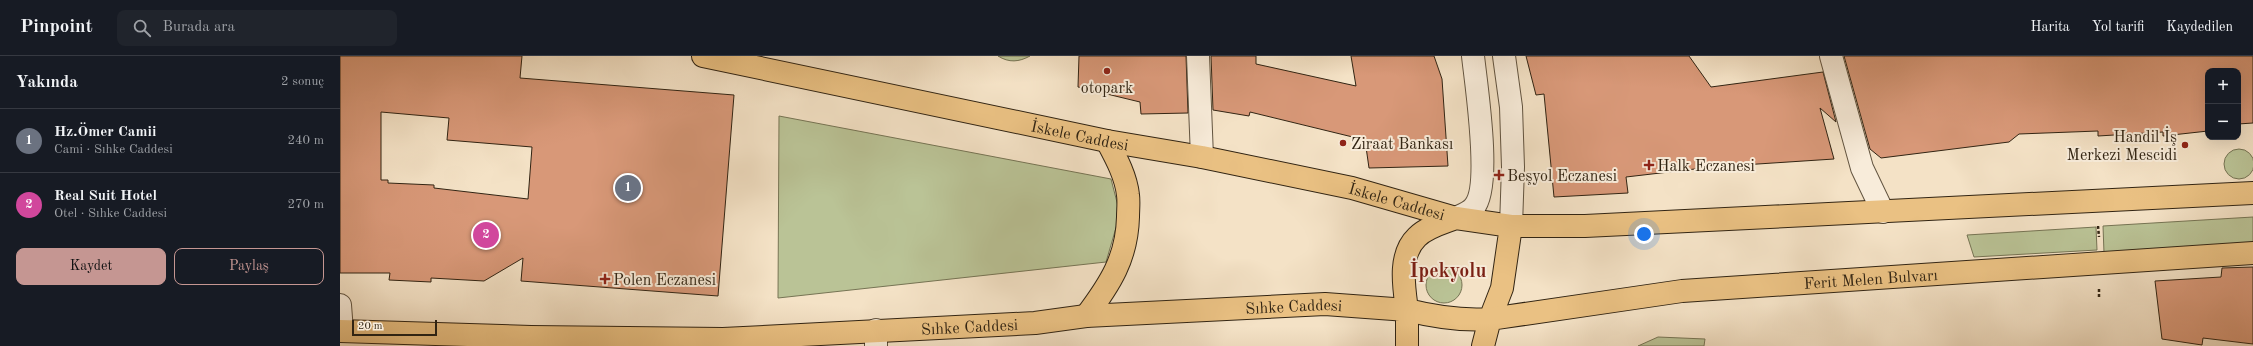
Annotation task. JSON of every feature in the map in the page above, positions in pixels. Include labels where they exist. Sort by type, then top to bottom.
[{"type":"main road","name":"İskele Caddesi","points":[[703,56],[1108,141],[1202,157],[1352,188],[1456,218]]},
{"type":"main road","points":[[1086,316],[1109,285],[1124,253],[1128,230],[1128,196],[1121,169],[1108,141]]},
{"type":"main road","points":[[1407,346],[1408,310],[1404,284],[1405,257],[1416,237],[1428,229],[1456,218],[1511,226],[1585,226],[2253,193]]},
{"type":"main road","points":[[1483,346],[1490,319],[1502,288],[1511,226]]},
{"type":"main road","name":"Ferit Melen Bulvarı","points":[[1490,319],[1682,291],[2253,253]]},
{"type":"main road","name":"Sıhke Caddesi","points":[[341,331],[531,341],[723,342],[876,338],[1035,323],[1086,316],[1325,304],[1408,310]]},
{"type":"main road","points":[[1408,310],[1445,319],[1468,321],[1490,319]]},
{"type":"street","points":[[1198,56],[1202,157]]},
{"type":"street","points":[[1456,218],[1474,207],[1480,194],[1482,165],[1481,123],[1473,56]]},
{"type":"street","points":[[1504,56],[1511,108],[1513,167],[1511,226]]},
{"type":"street","points":[[1831,56],[1862,168],[1883,212]]},
{"type":"street","points":[[340,305],[341,331]]},
{"type":"green space","points":[[998,56],[1030,56],[1022,60],[1010,61]]},
{"type":"green space","points":[[779,116],[1111,179],[1120,214],[1106,262],[778,298]]},
{"type":"green space","points":[[2239,149],[2250,153],[2254,164],[2250,175],[2239,179],[2228,175],[2224,164],[2228,153]]},
{"type":"green space","points":[[2253,217],[2253,244],[2104,253],[2103,226]]},
{"type":"green space","points":[[2096,227],[2097,250],[1974,257],[1967,235]]},
{"type":"green space","points":[[1444,267],[1457,272],[1462,285],[1457,298],[1444,303],[1431,298],[1426,285],[1431,272]]},
{"type":"green space","points":[[1658,337],[1705,339],[1704,346],[1638,346]]},
{"type":"building","points":[[340,56],[522,56],[520,78],[734,95],[718,296],[521,281],[523,258],[484,281],[431,278],[431,282],[389,280],[390,273],[340,273]],"holes":[[[381,112],[449,118],[447,140],[532,147],[528,199],[434,188],[434,185],[388,183],[388,180],[381,180]]]},
{"type":"building","points":[[1079,56],[1186,56],[1188,113],[1141,114],[1140,102],[1078,87]]},
{"type":"building","points":[[1211,56],[1256,56],[1256,64],[1356,86],[1351,56],[1434,56],[1442,79],[1448,166],[1369,168],[1365,140],[1250,112],[1249,116],[1213,110]]},
{"type":"building","points":[[1526,56],[1689,56],[1711,87],[1823,72],[1836,122],[1820,108],[1834,159],[1712,167],[1626,177],[1628,193],[1554,197],[1544,94],[1536,95]]},
{"type":"building","points":[[1844,56],[2253,56],[2253,123],[2241,124],[2241,68],[2205,68],[2205,131],[2163,136],[2163,132],[2098,136],[2098,131],[2019,134],[2009,142],[1881,158],[1870,149]]},
{"type":"building","points":[[2253,267],[2253,344],[2203,338],[2202,345],[2162,339],[2155,281],[2221,277],[2222,268]]},
{"type":"place","name":"otopark","points":[[1107,71]]},
{"type":"place","name":"Ziraat Bankası","points":[[1343,143]]},
{"type":"place","name":"Handil İş Merkezi Mescidi","points":[[2185,145]]},
{"type":"place","name":"Halk Eczanesi","points":[[1649,165]]},
{"type":"place","name":"Beşyol Eczanesi","points":[[1499,175]]},
{"type":"place","name":"Hz.Ömer Camii","points":[[628,188]]},
{"type":"place","name":"Real Suit Hotel","points":[[486,235]]},
{"type":"place","name":"Polen Eczanesi","points":[[605,279]]},
{"type":"district","name":"İpekyolu","points":[[1448,270]]}]
